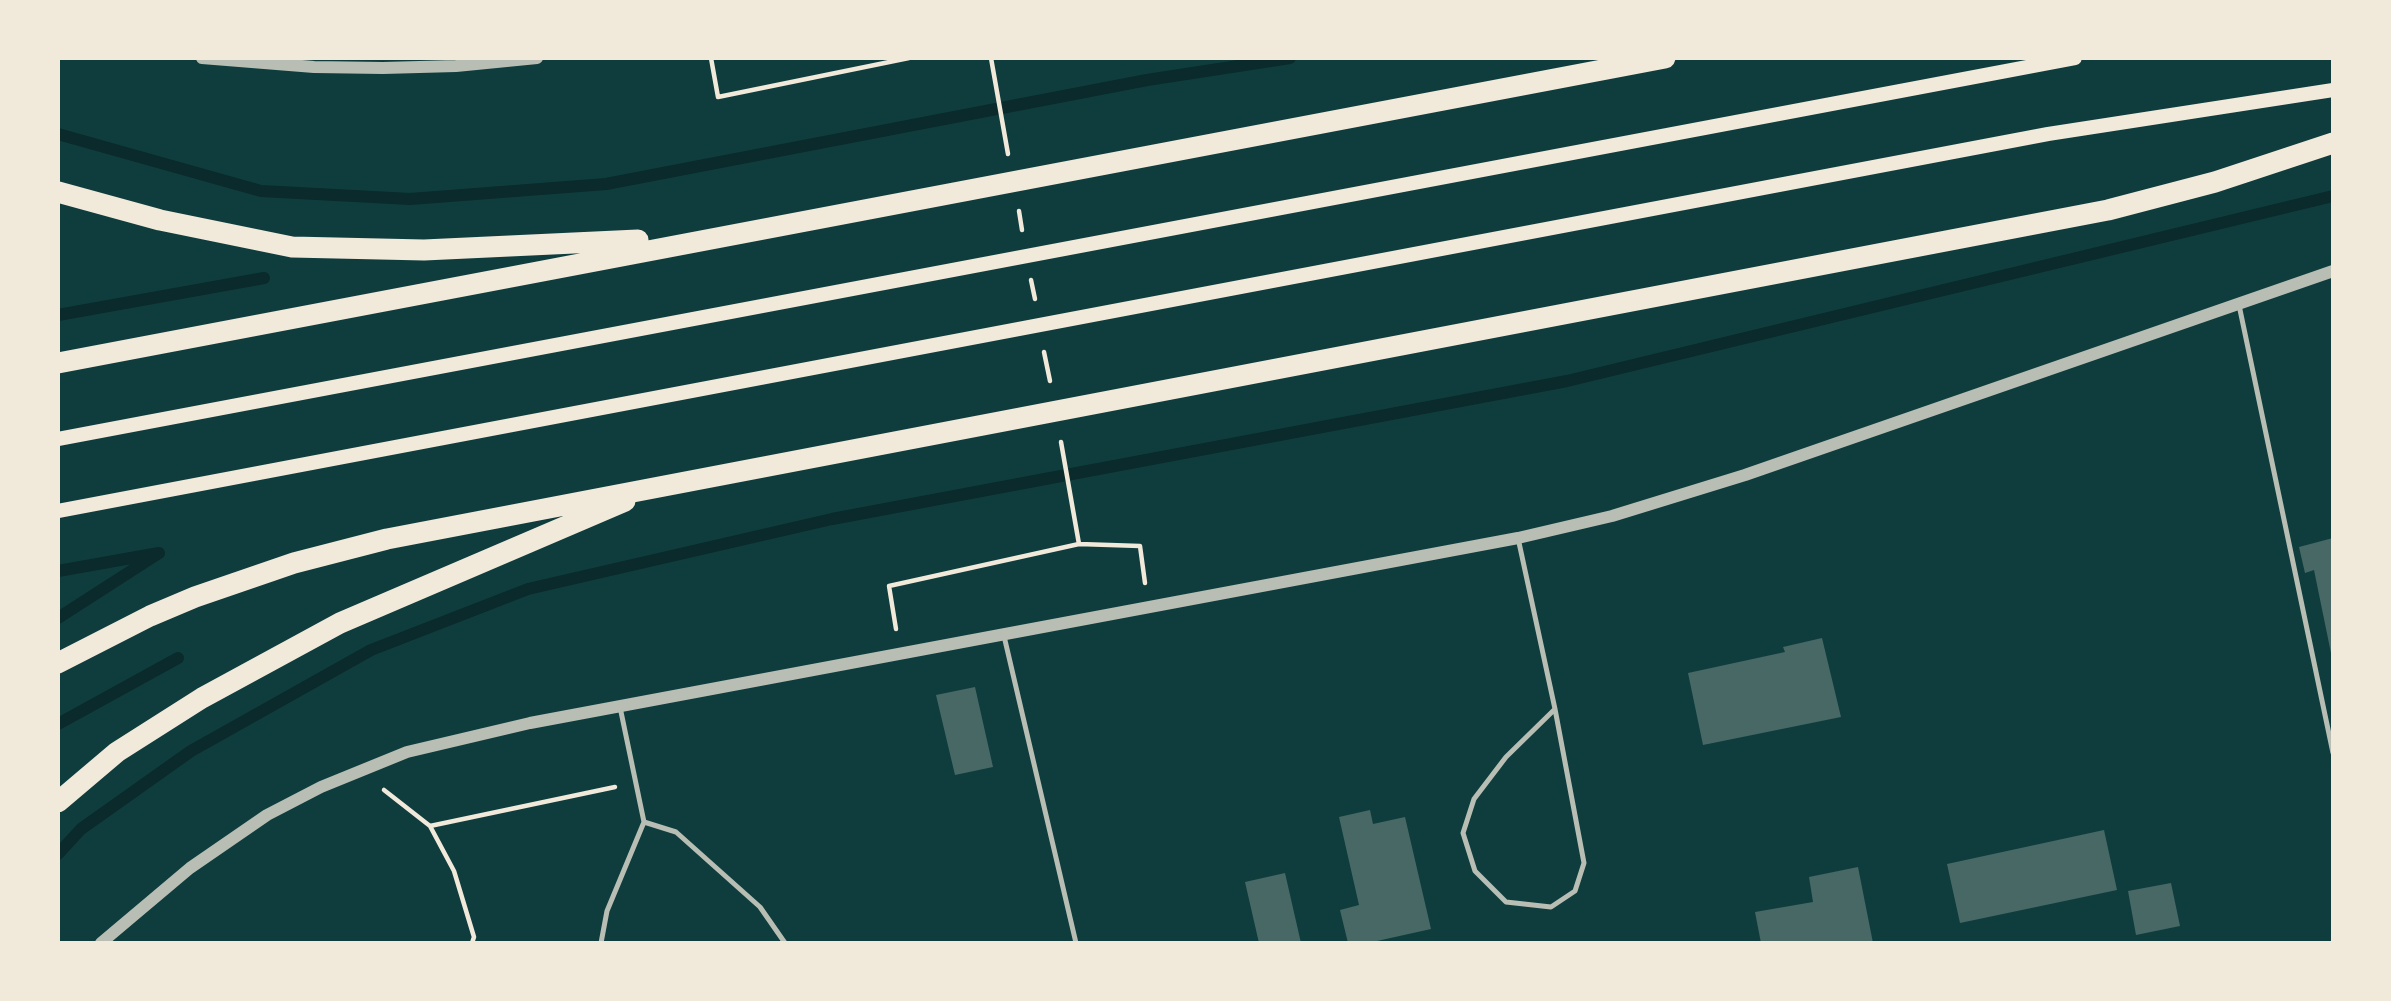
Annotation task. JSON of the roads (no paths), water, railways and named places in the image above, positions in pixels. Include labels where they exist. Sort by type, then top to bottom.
[{"type":"highway","points":[[58,363],[713,236],[1664,58]]},
{"type":"highway","points":[[58,663],[150,615],[294,563],[459,524],[2108,210],[2215,182],[2333,144]]},
{"type":"highway","points":[[58,192],[160,220],[292,247],[424,250],[713,236]]},
{"type":"highway","points":[[58,802],[117,752],[202,698],[340,623],[664,484]]},
{"type":"main road","points":[[58,439],[2075,58]]},
{"type":"main road","points":[[58,511],[2048,134],[2333,90]]},
{"type":"street","points":[[202,58],[276,65],[371,68],[456,66],[537,58]]},
{"type":"street","points":[[102,943],[212,852],[267,815],[321,787],[433,745],[620,707],[1518,538],[1678,498],[2333,271]]},
{"type":"lane","points":[[2239,305],[2333,753]]},
{"type":"lane","points":[[1518,538],[1555,709],[1584,863],[1575,891],[1550,907],[1506,902],[1475,871],[1463,833],[1474,799],[1506,757],[1555,709]]},
{"type":"lane","points":[[1003,634],[1076,943]]},
{"type":"lane","points":[[601,943],[607,911],[644,822],[620,707]]},
{"type":"lane","points":[[644,822],[676,832],[760,907],[785,943]]},
{"type":"waterway","points":[[58,134],[261,191],[410,199],[606,184],[1147,80],[1290,58]]},
{"type":"waterway","points":[[58,854],[81,829],[191,751],[371,650],[528,589],[832,519],[1567,381],[2333,196]]},
{"type":"waterway","points":[[58,315],[264,278]]},
{"type":"waterway","points":[[58,571],[159,553],[58,618]]},
{"type":"waterway","points":[[58,724],[178,658]]}]
